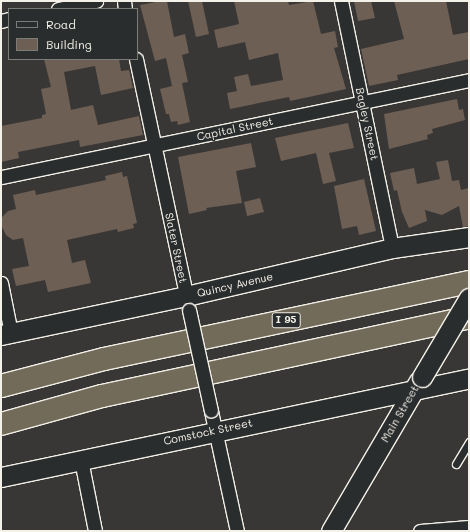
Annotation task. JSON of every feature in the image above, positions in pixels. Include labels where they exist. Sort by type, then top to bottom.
[{"type":"highway","name":"I 95","points":[[1,386],[104,359],[469,282]]},
{"type":"highway","points":[[1,424],[102,396],[469,317]]},
{"type":"highway","points":[[322,349],[469,330]]},
{"type":"main road","name":"Quincy Avenue","points":[[6,334],[188,303],[392,248],[469,237]]},
{"type":"main road","name":"Main Street","points":[[331,531],[469,298]]},
{"type":"main road","name":"Comstock Street","points":[[1,478],[216,430],[419,382],[469,378]]},
{"type":"street","points":[[63,8],[96,1]]},
{"type":"street","name":"Bagley Street","points":[[341,1],[392,248]]},
{"type":"street","name":"Slater Street","points":[[136,60],[237,531]]},
{"type":"street","name":"Capital Street","points":[[1,178],[469,80]]},
{"type":"street","points":[[1,283],[6,334]]},
{"type":"street","points":[[81,460],[95,531]]},
{"type":"street","points":[[420,531],[469,527]]},
{"type":"lane","points":[[456,464],[469,442]]},
{"type":"building","points":[[167,1],[174,37],[185,34],[189,53],[182,55],[188,82],[182,83],[190,122],[178,125],[177,121],[171,122],[169,114],[166,114],[160,89],[172,86],[166,58],[155,61],[140,5]]},
{"type":"building","points":[[188,1],[202,1],[209,34],[196,37]]},
{"type":"building","points":[[234,1],[288,1],[289,5],[313,1],[321,34],[335,31],[338,47],[334,48],[346,89],[290,101],[289,97],[230,109],[227,93],[237,91],[234,77],[248,74],[251,86],[283,80],[278,53],[249,60],[245,42],[218,48],[214,30],[239,24]]},
{"type":"building","points":[[354,1],[371,1],[375,18],[358,21]]},
{"type":"building","points":[[394,1],[446,1],[453,35],[469,32],[469,59],[397,75],[398,80],[369,86],[361,49],[404,39]]},
{"type":"building","points":[[44,60],[119,60],[121,71],[129,70],[133,88],[101,95],[95,66],[64,72],[71,110],[93,105],[98,125],[139,116],[143,135],[80,147],[79,140],[18,152],[19,158],[1,162],[1,126],[42,118],[42,115],[46,114],[41,89],[51,87]]},
{"type":"building","points":[[457,99],[459,110],[463,109],[465,120],[432,129],[433,133],[427,135],[428,139],[389,149],[384,114]]},
{"type":"building","points":[[348,123],[354,148],[329,153],[336,181],[323,184],[316,153],[281,161],[275,138]]},
{"type":"building","points":[[251,143],[256,167],[236,171],[242,203],[206,208],[207,210],[189,214],[178,157]]},
{"type":"building","points":[[448,160],[452,181],[459,180],[461,190],[469,188],[469,226],[463,227],[459,206],[442,215],[425,210],[427,221],[409,228],[402,212],[397,190],[394,191],[390,173],[414,168],[417,184],[440,179],[436,162]]},
{"type":"building","points":[[122,172],[123,177],[127,176],[137,223],[133,224],[134,228],[118,232],[117,229],[67,240],[72,263],[85,260],[91,283],[48,292],[45,280],[16,286],[12,269],[29,266],[23,238],[13,240],[6,235],[2,227],[2,217],[8,211],[16,209],[13,195],[35,190],[36,195],[106,180],[105,176]]},
{"type":"building","points":[[364,179],[376,231],[359,235],[357,226],[342,229],[334,186]]},
{"type":"building","points":[[260,198],[264,212],[247,216],[244,202]]}]
